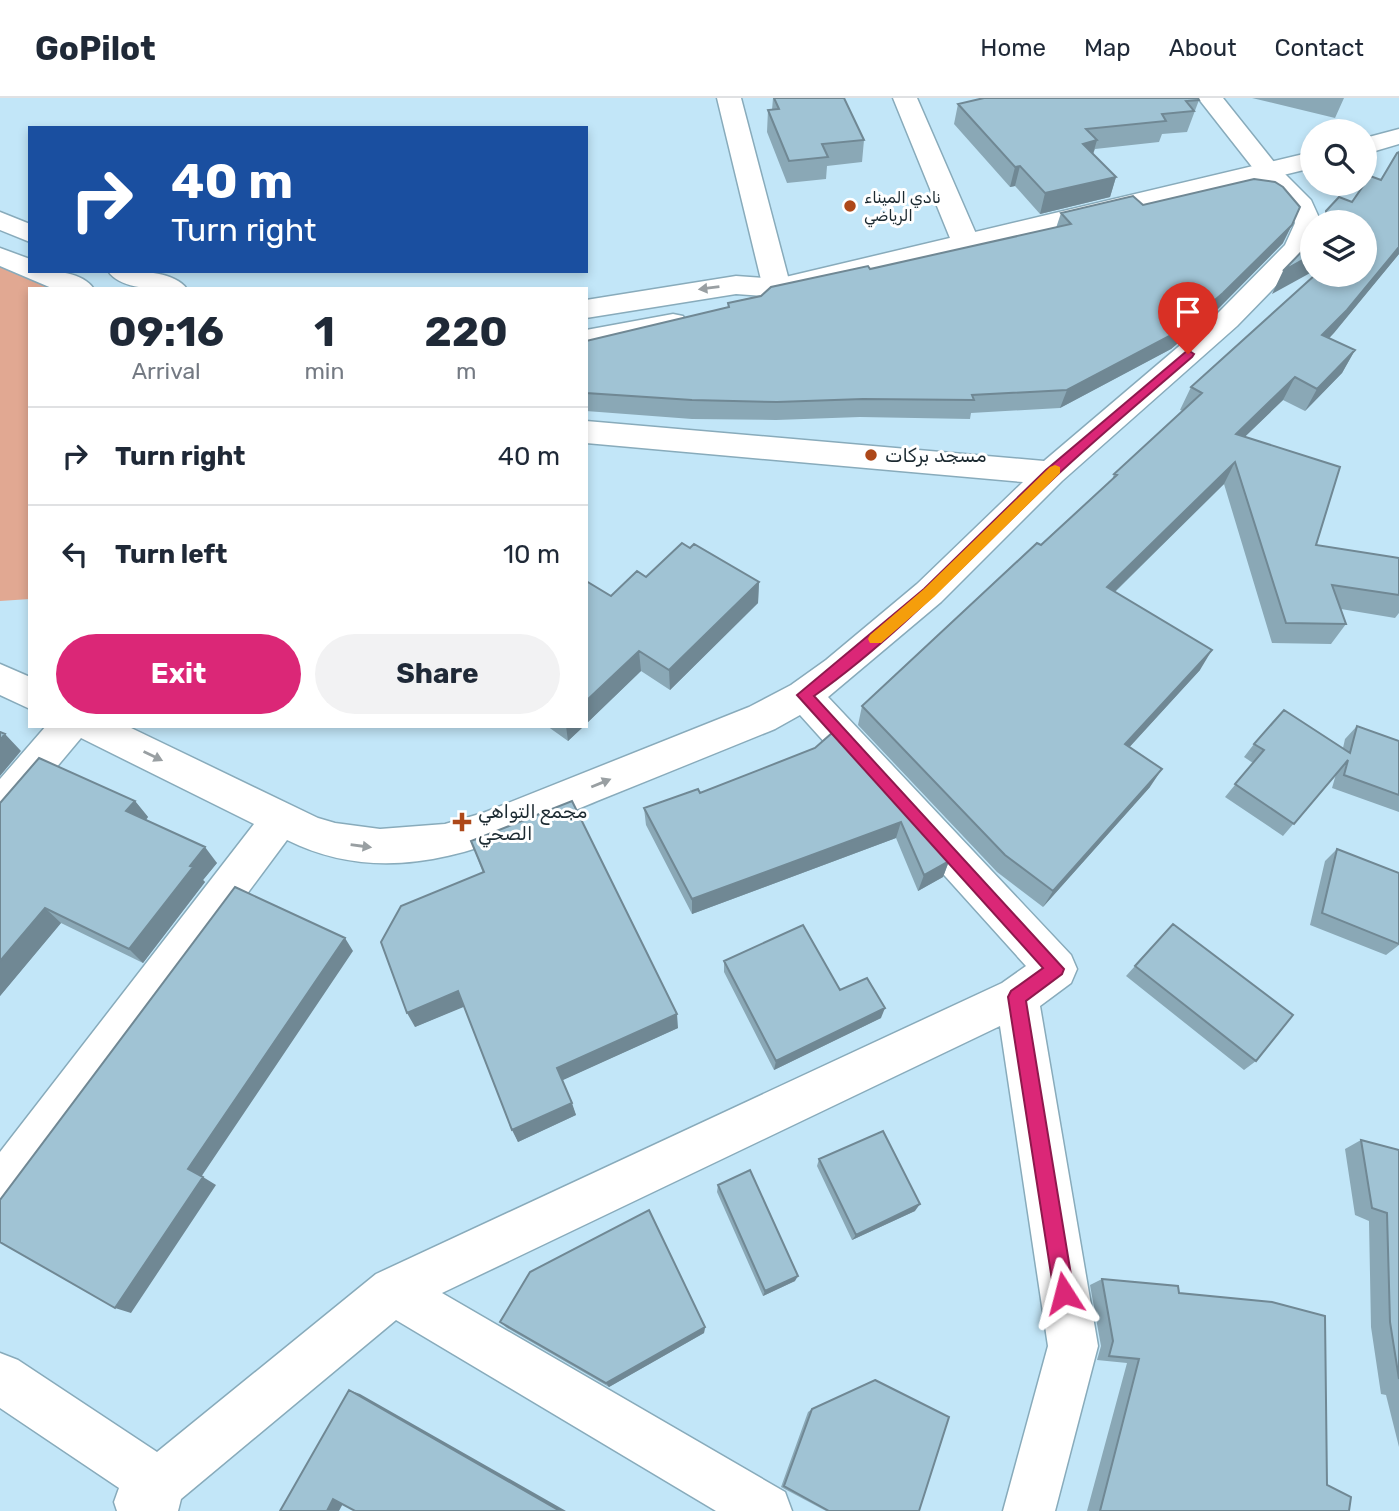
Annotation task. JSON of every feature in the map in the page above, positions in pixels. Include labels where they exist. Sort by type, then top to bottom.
[{"type":"street","points":[[729,98],[777,288]]},
{"type":"street","points":[[905,98],[966,243]]},
{"type":"street","points":[[95,728],[310,833],[380,848],[418,847],[456,840],[762,718],[804,695],[839,670],[929,593],[1051,473],[1227,320],[1297,248],[1308,223],[1302,206],[1269,172],[1210,98]]},
{"type":"street","points":[[1377,142],[1399,136]]},
{"type":"street","points":[[588,309],[736,285],[777,288],[1300,163]]},
{"type":"street","points":[[0,220],[28,233]]},
{"type":"street","points":[[0,256],[28,268]]},
{"type":"street","points":[[41,273],[75,287]]},
{"type":"street","points":[[128,273],[167,287]]},
{"type":"street","points":[[588,339],[749,306],[777,288]]},
{"type":"street","points":[[588,432],[1051,473]]},
{"type":"street","points":[[0,678],[28,693]]},
{"type":"street","points":[[0,1378],[147,1502],[393,1291],[1017,997],[1056,969],[804,695]]},
{"type":"street","points":[[0,806],[67,728]]},
{"type":"street","points":[[0,1189],[281,818]]},
{"type":"street","points":[[1017,997],[1073,1346],[1029,1511]]},
{"type":"street","points":[[393,1291],[766,1511]]},
{"type":"shaded area","points":[[0,263],[55,287],[28,287],[28,599],[0,601]]},
{"type":"building","points":[[774,98],[844,98],[864,140],[822,144],[828,157],[789,161],[768,110],[779,109]]},
{"type":"building","points":[[984,98],[1199,100],[1186,101],[1194,111],[1162,114],[1166,121],[1086,129],[1097,140],[1083,144],[1116,177],[1045,193],[1020,166],[1015,167],[958,104]]},
{"type":"building","points":[[1399,152],[1399,247],[1377,274],[1377,210],[1327,210],[1339,197],[1352,202],[1356,196],[1377,196],[1377,179],[1381,180]]},
{"type":"building","points":[[1254,179],[1275,182],[1283,187],[1300,207],[1292,225],[1223,293],[1179,331],[1067,390],[972,395],[974,400],[863,399],[777,402],[588,393],[588,341],[729,307],[728,303],[761,296],[771,287],[868,266],[870,269],[1071,224],[1061,213],[1133,196],[1143,205]]},
{"type":"building","points":[[1300,253],[1300,262],[1283,271]]},
{"type":"building","points":[[1302,287],[1366,287],[1322,335],[1355,350],[1317,389],[1295,377],[1236,434],[1340,467],[1316,545],[1399,558],[1399,595],[1332,585],[1346,624],[1286,623],[1235,462],[1107,587],[1212,650],[1125,744],[1162,769],[1053,891],[1005,855],[862,706],[1037,543],[1041,545],[1202,393],[1191,387]]},
{"type":"building","points":[[682,543],[690,548],[694,544],[759,582],[669,670],[639,651],[588,699],[588,582],[611,596],[637,571],[646,577]]},
{"type":"building","points":[[1284,710],[1350,753],[1357,726],[1399,741],[1399,795],[1344,775],[1348,760],[1294,824],[1235,784],[1264,750],[1254,744]]},
{"type":"building","points":[[832,733],[949,861],[924,875],[901,822],[692,899],[644,808],[698,789],[700,793],[815,748]]},
{"type":"building","points":[[39,758],[135,801],[126,811],[205,847],[190,866],[193,867],[129,949],[45,908],[0,961],[0,803]]},
{"type":"building","points":[[572,801],[677,1014],[557,1068],[572,1103],[512,1130],[458,991],[407,1013],[381,942],[401,906],[484,872],[471,841]]},
{"type":"building","points":[[1337,849],[1399,873],[1399,944],[1322,913]]},
{"type":"building","points":[[235,887],[345,938],[188,1169],[203,1177],[115,1308],[0,1242],[0,1200]]},
{"type":"building","points":[[1173,924],[1293,1015],[1256,1061],[1135,966]]},
{"type":"building","points":[[803,925],[840,990],[867,978],[885,1008],[776,1061],[724,961]]},
{"type":"building","points":[[883,1131],[920,1204],[856,1235],[819,1159]]},
{"type":"building","points":[[1361,1140],[1399,1150],[1399,1379],[1390,1322],[1387,1213],[1372,1208]]},
{"type":"building","points":[[750,1170],[798,1276],[765,1291],[718,1185]]},
{"type":"building","points":[[649,1210],[705,1327],[606,1383],[500,1322],[530,1272]]},
{"type":"building","points":[[1102,1279],[1178,1286],[1179,1293],[1272,1302],[1325,1316],[1327,1485],[1351,1497],[1349,1511],[1100,1511],[1139,1359],[1109,1356],[1113,1341]]},
{"type":"building","points":[[875,1380],[949,1417],[919,1511],[829,1511],[784,1486],[812,1409]]},
{"type":"building","points":[[349,1390],[560,1511],[355,1511],[333,1499],[327,1511],[280,1511]]},
{"type":"slow traffic","points":[[876,639],[929,593],[1055,470]]},
{"type":"place","name":"نادي الميناء الرياضي","points":[[850,206]]},
{"type":"place","name":"مسجد بركات","points":[[871,455]]},
{"type":"place","name":"مجمع التواهي الصحي","points":[[462,822]]},
{"type":"route","points":[[1064,1293],[1017,997],[1056,969],[804,695],[839,670],[929,593],[1051,473],[1188,354]]}]
